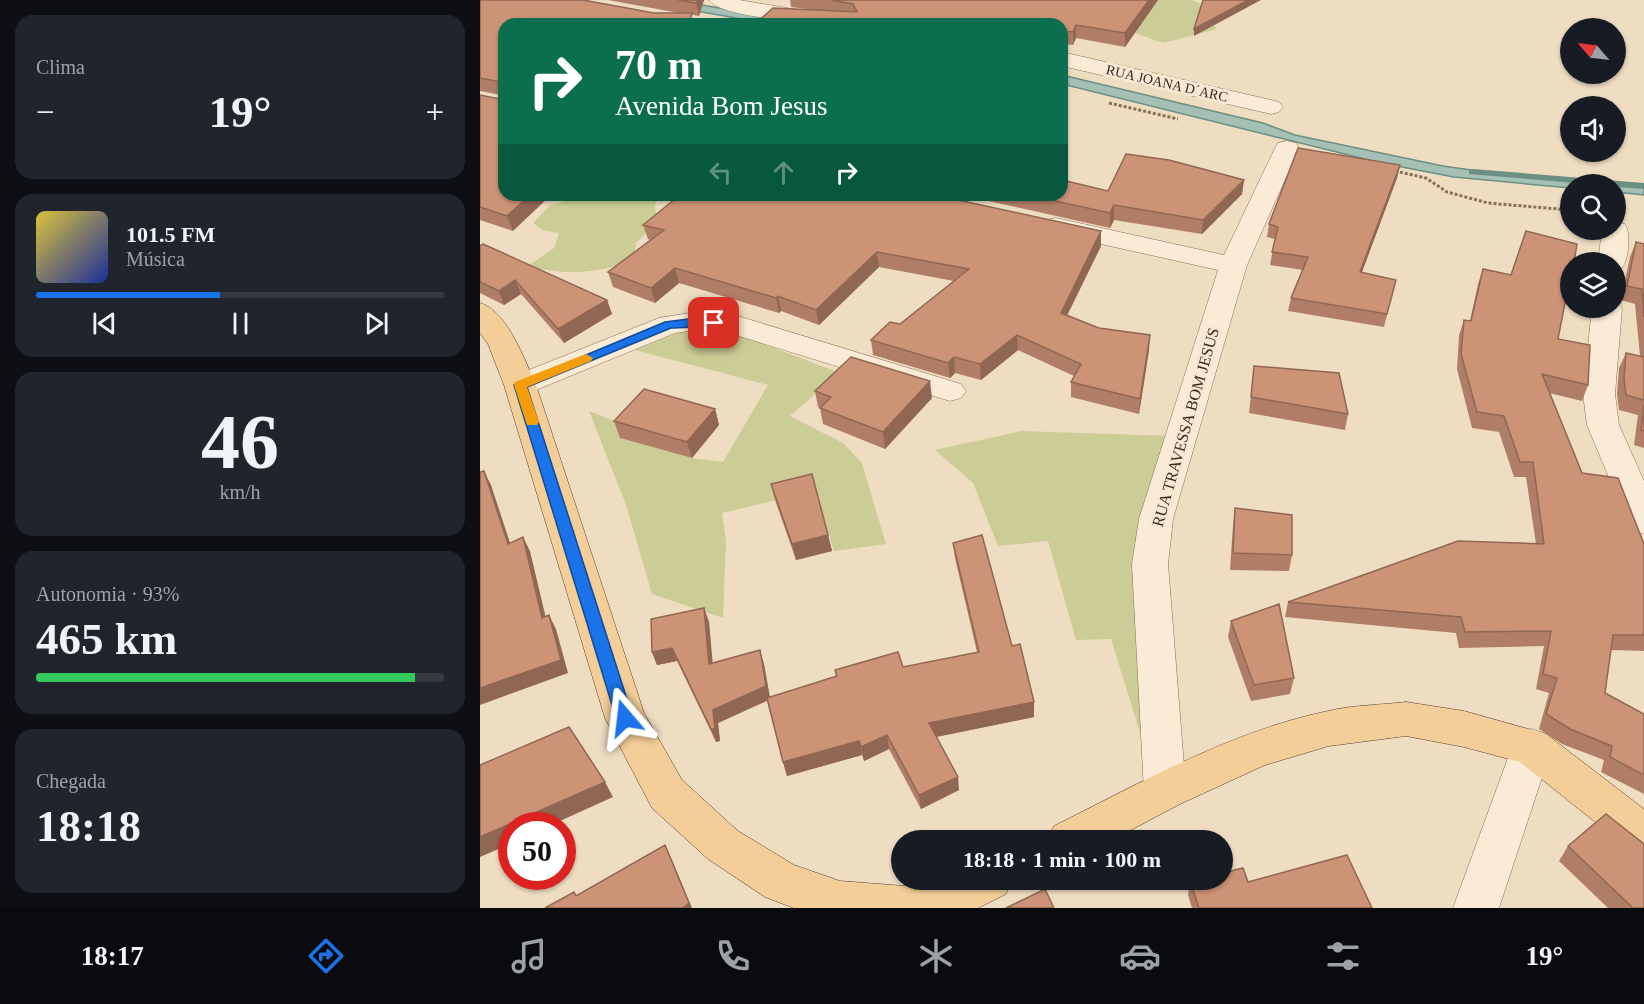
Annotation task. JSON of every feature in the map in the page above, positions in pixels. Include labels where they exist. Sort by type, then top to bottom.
[{"type":"main road","points":[[480,312],[502,342],[520,385],[625,718],[667,794],[723,845],[781,882],[840,903],[905,908],[967,890]]},
{"type":"main road","points":[[1089,830],[1165,791],[1256,750],[1329,728],[1406,719],[1464,729],[1532,747],[1644,834]]},
{"type":"street","points":[[719,0],[731,5],[810,18]]},
{"type":"street","name":"RUA JOANA D´ARC","points":[[1068,60],[1271,107]]},
{"type":"street","name":"RUA TRAVESSA BOM JESUS","points":[[1165,791],[1150,564],[1156,519],[1233,265],[1287,148]]},
{"type":"street","points":[[1034,221],[1233,265]]},
{"type":"street","points":[[1606,318],[1599,394],[1604,425],[1644,521]]},
{"type":"street","points":[[520,385],[669,325],[696,321],[731,324],[950,391]]},
{"type":"street","points":[[1476,908],[1532,747]]},
{"type":"green space","points":[[995,0],[1192,0],[1226,14],[1210,21],[1217,29],[1163,43],[1135,33]]},
{"type":"green space","points":[[656,201],[657,222],[636,243],[634,259],[621,264],[581,272],[555,271],[528,266],[554,248],[559,233],[542,230],[533,223],[550,205],[562,202]]},
{"type":"green space","points":[[680,332],[735,333],[840,373],[790,416],[843,443],[862,463],[886,544],[834,551],[815,491],[722,513],[726,542],[723,618],[652,594],[626,505],[589,411],[630,427],[621,438],[692,458],[723,462],[768,385],[635,350]]},
{"type":"green space","points":[[1021,431],[1173,436],[1146,752],[1111,639],[1076,640],[1048,541],[998,546],[973,483],[935,450]]},
{"type":"shaded area","points":[[634,0],[673,0],[777,18],[736,18]]},
{"type":"shaded area","points":[[1068,76],[1263,123],[1295,135],[1443,166],[1520,177],[1560,180],[1560,187],[1454,177],[1381,163],[1068,85]]},
{"type":"shaded area","points":[[1626,184],[1644,187],[1644,195],[1626,193]]},
{"type":"building","points":[[480,0],[583,0],[654,13],[692,13],[691,18],[498,18],[498,81],[480,78]]},
{"type":"building","points":[[678,0],[697,0],[696,3]]},
{"type":"building","points":[[831,0],[1149,0],[1125,33],[1076,25],[1073,32],[1068,32],[1068,18],[762,18],[773,8],[857,12],[853,4]]},
{"type":"building","points":[[1203,0],[1248,0],[1194,29]]},
{"type":"building","points":[[480,95],[498,99],[498,201],[523,201],[507,216],[480,207]]},
{"type":"building","points":[[1298,148],[1400,165],[1360,272],[1396,280],[1387,314],[1291,298],[1308,257],[1272,252],[1278,227],[1269,224]]},
{"type":"building","points":[[1126,154],[1169,160],[1244,180],[1203,220],[1114,205],[1110,213],[1055,201],[1068,201],[1068,181],[1108,191]]},
{"type":"building","points":[[673,201],[963,201],[1101,231],[1061,313],[1099,328],[1150,335],[1140,399],[1071,382],[1081,364],[1017,335],[980,364],[954,357],[948,363],[871,340],[890,322],[900,324],[969,269],[877,252],[816,310],[778,296],[776,298],[675,268],[651,288],[608,272],[664,230],[643,225]]},
{"type":"building","points":[[1526,231],[1577,244],[1576,252],[1560,252],[1560,318],[1562,318],[1558,339],[1590,345],[1588,385],[1542,374],[1582,473],[1618,478],[1644,544],[1644,635],[1613,635],[1605,693],[1644,714],[1644,775],[1610,757],[1612,746],[1570,729],[1546,714],[1557,678],[1543,674],[1551,631],[1465,632],[1461,617],[1288,602],[1458,541],[1544,544],[1533,462],[1520,462],[1504,416],[1477,412],[1461,354],[1464,320],[1471,321],[1483,269],[1511,275]]},
{"type":"building","points":[[1636,242],[1644,244],[1644,317],[1642,289],[1627,286]]},
{"type":"building","points":[[483,244],[607,300],[558,329],[515,280],[499,291],[480,282],[480,246]]},
{"type":"building","points":[[1626,353],[1644,357],[1644,400],[1626,395],[1624,379]]},
{"type":"building","points":[[851,357],[930,381],[883,432],[820,408],[831,397],[815,391]]},
{"type":"building","points":[[1254,366],[1339,373],[1348,414],[1251,397]]},
{"type":"building","points":[[644,389],[715,409],[687,442],[614,421]]},
{"type":"building","points":[[1644,405],[1644,431],[1641,430]]},
{"type":"building","points":[[484,471],[508,544],[523,537],[542,618],[549,615],[561,660],[480,688],[480,472]]},
{"type":"building","points":[[812,474],[828,535],[792,544],[771,484]]},
{"type":"building","points":[[1235,508],[1292,515],[1292,555],[1233,553]]},
{"type":"building","points":[[982,535],[1012,646],[1020,644],[1034,702],[929,723],[958,777],[919,795],[887,735],[861,747],[859,741],[783,762],[767,698],[837,676],[835,670],[898,652],[903,667],[979,652],[953,543]]},
{"type":"building","points":[[1279,604],[1294,678],[1254,685],[1231,621]]},
{"type":"building","points":[[704,608],[709,664],[760,650],[766,686],[713,710],[715,729],[711,729],[672,648],[652,652],[651,619]]},
{"type":"building","points":[[569,727],[605,782],[537,812],[498,812],[498,829],[480,837],[480,765]]},
{"type":"building","points":[[1606,814],[1644,844],[1644,908],[1633,908],[1568,846]]},
{"type":"building","points":[[665,845],[689,903],[683,908],[545,908],[574,892],[576,896]]},
{"type":"building","points":[[1347,855],[1372,908],[1199,908],[1193,890],[1233,890],[1233,870],[1243,868],[1248,882]]},
{"type":"building","points":[[1045,890],[1054,908],[1006,908]]},
{"type":"waterway","points":[[1473,172],[1644,186]]},
{"type":"slow traffic","points":[[532,422],[520,385],[586,358]]},
{"type":"route","points":[[625,718],[520,385],[669,325],[696,321],[714,323]]}]
